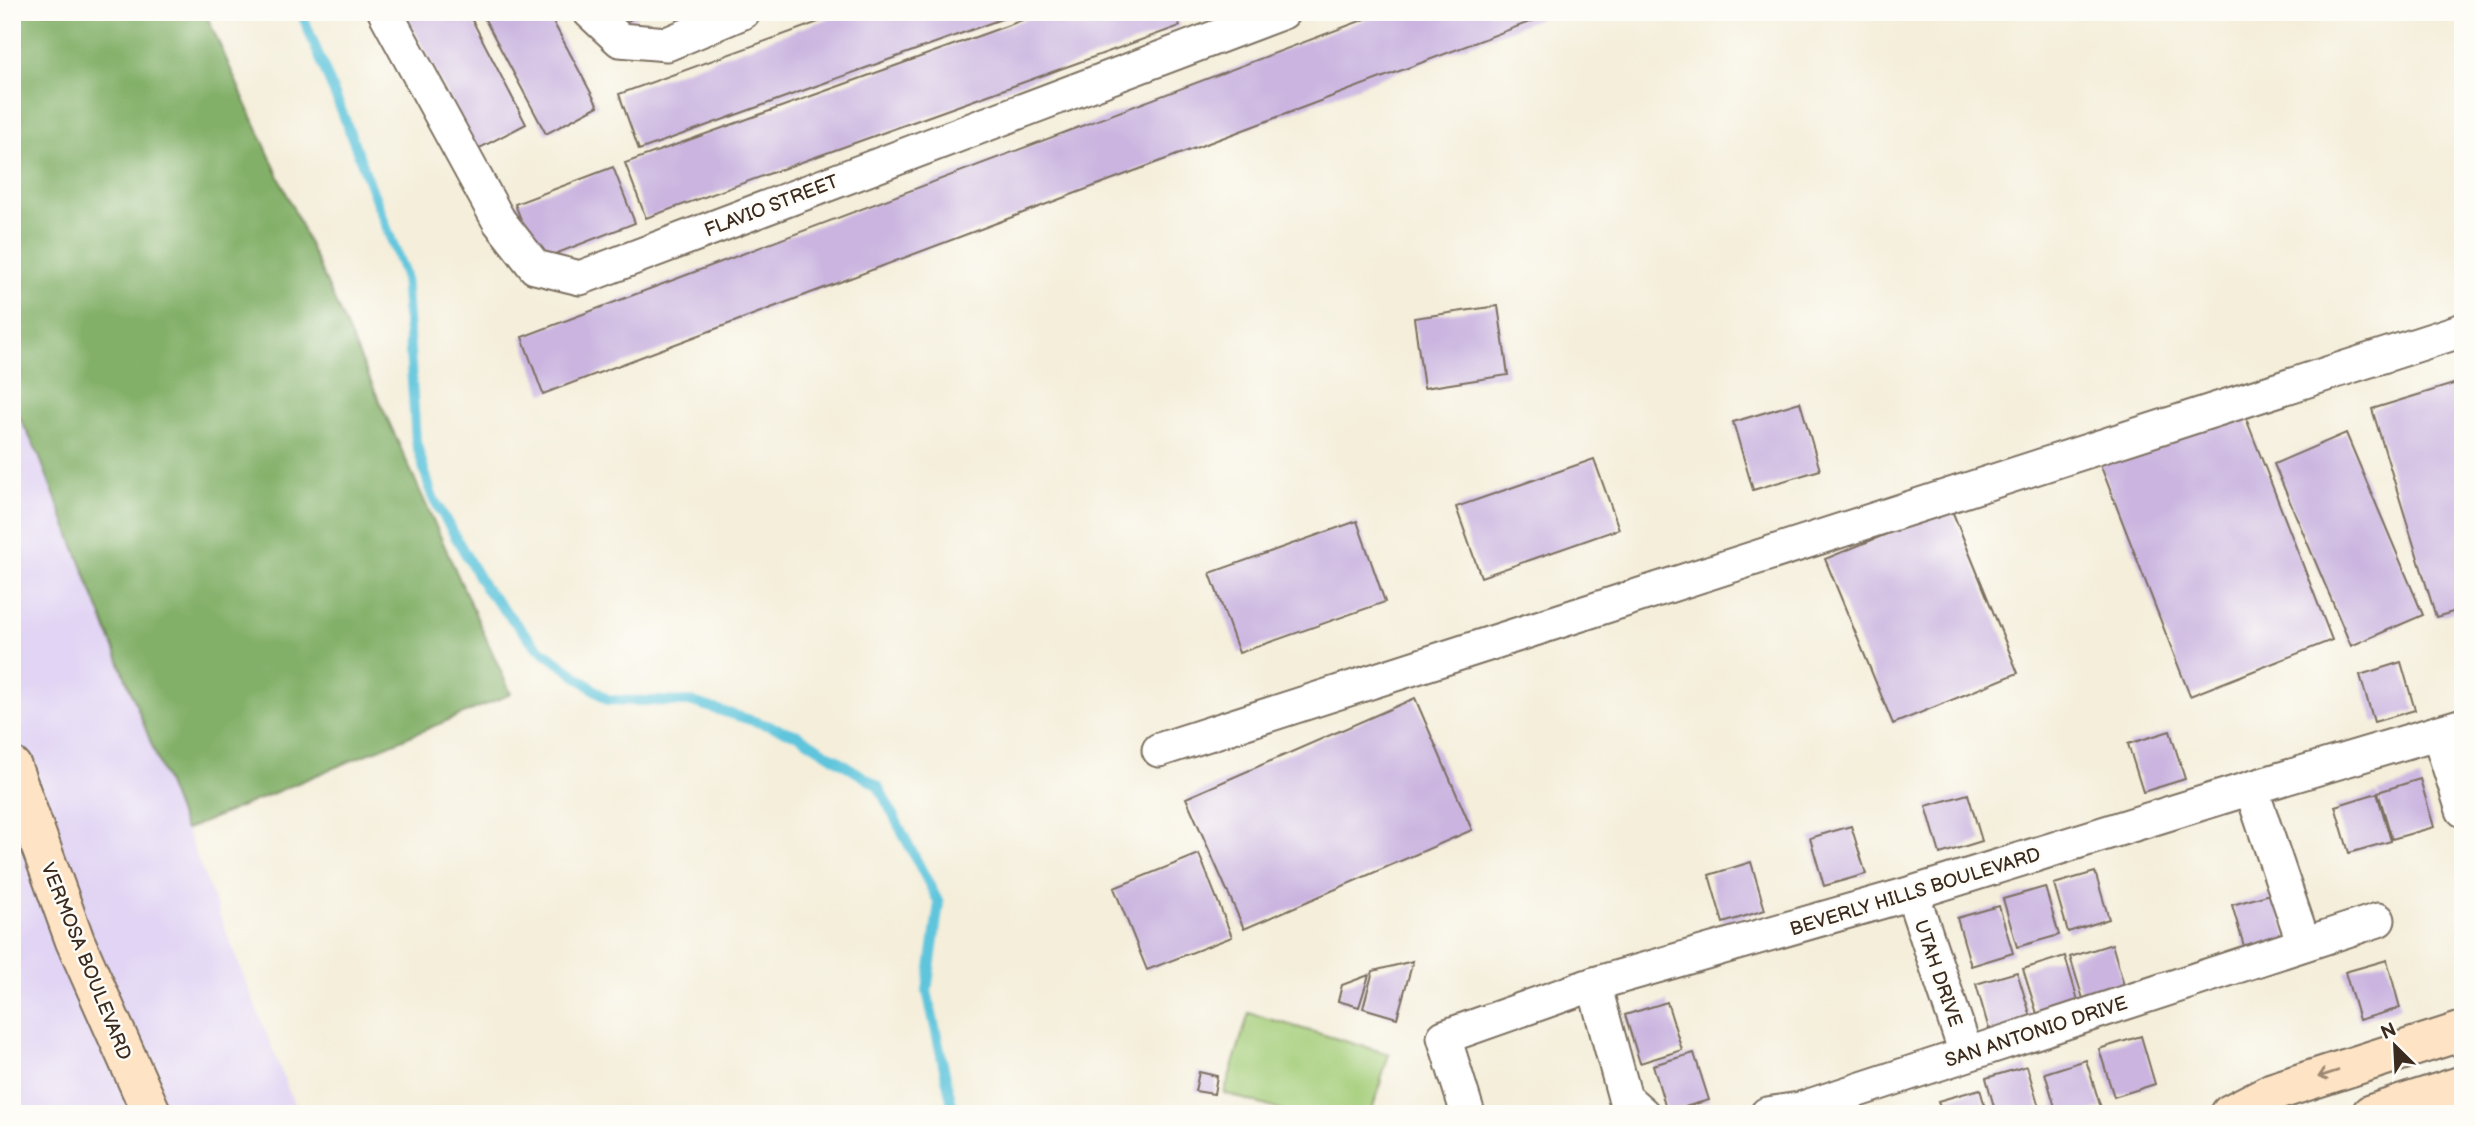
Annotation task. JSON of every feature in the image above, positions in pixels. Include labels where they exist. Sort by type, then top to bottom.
[{"type":"main road","name":"VERMOSA BOULEVARD","points":[[12,767],[75,941],[152,1114]]},
{"type":"main road","points":[[2230,1114],[2273,1092],[2463,1031]]},
{"type":"main road","points":[[2371,1114],[2463,1085]]},
{"type":"street","name":"FLAVIO STREET","points":[[385,12],[499,221],[535,267],[580,278],[1220,23],[1283,12]]},
{"type":"street","points":[[590,12],[620,40],[667,44],[743,12]]},
{"type":"street","points":[[1159,750],[2463,330]]},
{"type":"street","points":[[2451,728],[2463,810]]},
{"type":"street","name":"BEVERLY HILLS BOULEVARD","points":[[1468,1114],[1444,1037],[1594,984],[1912,893],[2451,728]]},
{"type":"street","points":[[2251,788],[2304,944]]},
{"type":"street","name":"UTAH DRIVE","points":[[1912,893],[1966,1054]]},
{"type":"street","name":"SAN ANTONIO DRIVE","points":[[1767,1114],[1800,1109],[2378,920]]},
{"type":"street","points":[[1594,984],[1625,1098],[1643,1114]]},
{"type":"shaded area","points":[[12,403],[38,453],[298,1114],[12,1114]]},
{"type":"green space","points":[[12,12],[205,12],[511,694],[185,830],[38,453],[12,403]]},
{"type":"green space","points":[[1249,1013],[1389,1054],[1371,1114],[1293,1114],[1224,1093]]},
{"type":"building","points":[[405,12],[468,12],[526,124],[476,150]]},
{"type":"building","points":[[481,12],[548,12],[598,106],[546,134]]},
{"type":"building","points":[[614,12],[644,12],[621,25]]},
{"type":"building","points":[[846,12],[1018,13],[639,150],[619,94]]},
{"type":"building","points":[[1045,12],[1175,12],[1180,26],[646,218],[625,163]]},
{"type":"building","points":[[1384,12],[1556,12],[543,394],[522,337]]},
{"type":"building","points":[[613,167],[635,223],[537,261],[515,204]]},
{"type":"building","points":[[1498,306],[1508,375],[1424,388],[1414,318]]},
{"type":"building","points":[[2463,381],[2463,609],[2436,617],[2372,409]]},
{"type":"building","points":[[1800,402],[1820,470],[1753,490],[1733,422]]},
{"type":"building","points":[[2242,408],[2332,640],[2190,696],[2100,464]]},
{"type":"building","points":[[2346,433],[2423,615],[2351,646],[2274,464]]},
{"type":"building","points":[[1594,459],[1619,529],[1481,577],[1456,507]]},
{"type":"building","points":[[1951,508],[2018,673],[1893,724],[1825,559]]},
{"type":"building","points":[[1357,521],[1385,602],[1239,653],[1210,573]]},
{"type":"building","points":[[2401,662],[2415,710],[2374,722],[2360,675]]},
{"type":"building","points":[[1415,698],[1472,830],[1244,929],[1186,798]]},
{"type":"building","points":[[2170,731],[2185,779],[2143,792],[2128,744]]},
{"type":"building","points":[[2420,779],[2434,827],[2392,839],[2378,792]]},
{"type":"building","points":[[2377,793],[2391,841],[2349,853],[2335,806]]},
{"type":"building","points":[[1968,794],[1982,841],[1940,854],[1926,806]]},
{"type":"building","points":[[1851,826],[1866,874],[1824,886],[1810,838]]},
{"type":"building","points":[[1199,854],[1232,937],[1147,970],[1114,888]]},
{"type":"building","points":[[1751,862],[1765,910],[1723,923],[1709,875]]},
{"type":"building","points":[[2095,872],[2109,919],[2068,932],[2054,884]]},
{"type":"building","points":[[2045,887],[2059,935],[2017,947],[2003,899]]},
{"type":"building","points":[[2274,893],[2288,941],[2246,953],[2232,905]]},
{"type":"building","points":[[1999,906],[2013,953],[1971,966],[1957,918]]},
{"type":"building","points":[[2112,944],[2126,992],[2085,1005],[2070,957]]},
{"type":"building","points":[[2065,956],[2079,1004],[2038,1017],[2023,969]]},
{"type":"building","points":[[2387,960],[2400,1008],[2359,1020],[2345,972]]},
{"type":"building","points":[[1413,961],[1397,1018],[1363,1008],[1373,971]]},
{"type":"building","points":[[2017,972],[2032,1020],[1990,1033],[1976,984]]},
{"type":"building","points":[[1369,975],[1359,1007],[1338,1001],[1342,985]]},
{"type":"building","points":[[1667,1002],[1682,1050],[1640,1063],[1625,1015]]},
{"type":"building","points":[[2141,1036],[2155,1084],[2114,1097],[2099,1049]]},
{"type":"building","points":[[1694,1053],[1709,1100],[1667,1112],[1653,1065]]},
{"type":"building","points":[[2086,1060],[2101,1108],[2083,1114],[2057,1114],[2045,1073]]},
{"type":"building","points":[[2027,1066],[2041,1114],[1996,1114],[1986,1078]]},
{"type":"building","points":[[1199,1072],[1217,1076],[1214,1094],[1195,1091]]},
{"type":"building","points":[[1980,1089],[1987,1114],[1942,1114],[1938,1101]]},
{"type":"waterway","points":[[301,12],[405,275],[416,442],[432,496],[485,588],[535,645],[608,700],[693,702],[798,735],[878,786],[939,903],[927,991],[954,1114]]}]
